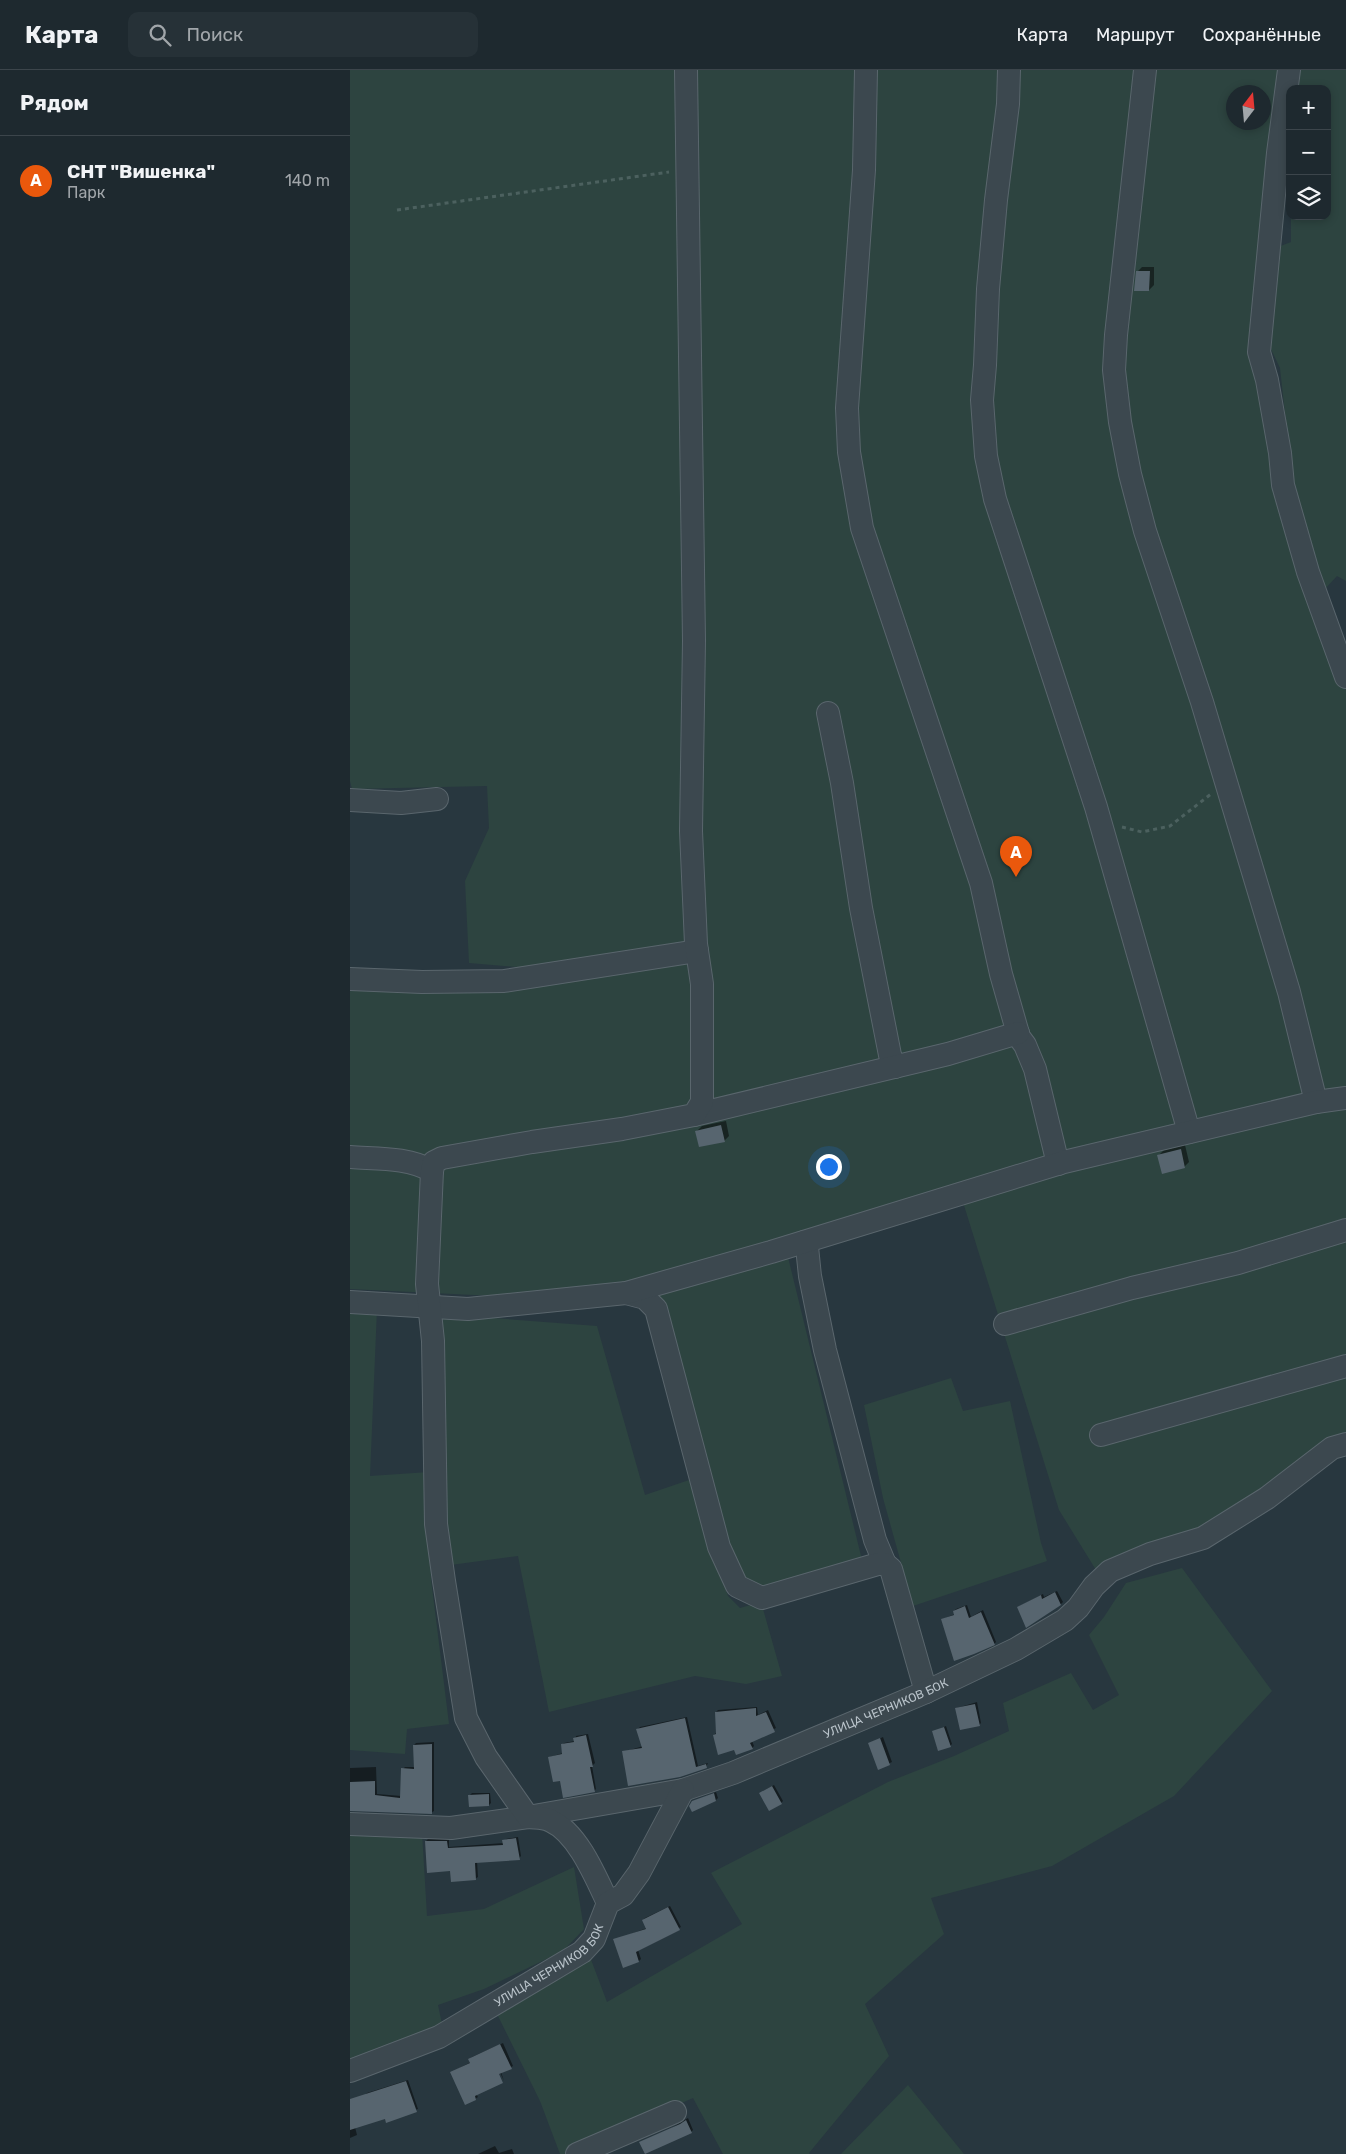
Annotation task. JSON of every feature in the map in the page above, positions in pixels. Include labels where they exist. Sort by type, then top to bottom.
[{"type":"street","points":[[686,70],[694,641],[691,831],[697,952],[702,984],[703,1053],[702,1102],[694,1115]]},
{"type":"street","points":[[866,70],[864,170],[847,408],[849,452],[862,528],[980,883],[1001,974],[1018,1033],[1026,1045],[1035,1069],[1058,1164]]},
{"type":"street","points":[[1009,70],[1008,104],[996,200],[988,289],[986,365],[982,400],[986,456],[995,499],[1096,808],[1189,1132]]},
{"type":"street","points":[[1145,70],[1122,268],[1114,370],[1120,422],[1130,474],[1143,522],[1226,782],[1289,992],[1316,1102]]},
{"type":"street","points":[[1289,70],[1278,153],[1259,352],[1267,380],[1283,485],[1308,572],[1346,677]]},
{"type":"street","points":[[828,713],[842,784],[861,908],[890,1055],[895,1067]]},
{"type":"street","points":[[350,800],[401,803],[437,799]]},
{"type":"street","points":[[350,979],[422,982],[504,981],[697,952]]},
{"type":"street","points":[[608,1903],[595,1875],[567,1832],[550,1820],[528,1817],[486,1756],[466,1718],[436,1524],[433,1341],[428,1307],[427,1274],[434,1162],[442,1158],[622,1129],[694,1115],[948,1054],[1018,1033]]},
{"type":"street","points":[[350,1302],[468,1309],[626,1293],[681,1279],[1058,1164],[1316,1102],[1346,1098]]},
{"type":"street","points":[[350,1157],[421,1164],[432,1171]]},
{"type":"street","points":[[1005,1324],[1132,1288],[1238,1263],[1346,1230]]},
{"type":"street","points":[[804,1242],[807,1247],[810,1276],[825,1350],[875,1540],[885,1564],[891,1569],[926,1692]]},
{"type":"street","points":[[626,1293],[645,1298],[656,1309],[719,1547],[737,1586],[762,1598],[878,1564],[885,1564]]},
{"type":"street","points":[[1101,1435],[1346,1366]]},
{"type":"street","name":"УЛИЦА ЧЕРНИКОВ БОК","points":[[350,1824],[451,1828],[528,1817],[683,1790],[733,1773],[926,1692],[1016,1649],[1065,1620],[1078,1608],[1094,1586],[1110,1571],[1150,1554],[1203,1538],[1267,1498],[1341,1447]]},
{"type":"street","name":"УЛИЦА ЧЕРНИКОВ БОК","points":[[350,2071],[438,2037],[582,1952],[594,1939],[608,1903],[623,1895],[639,1873],[683,1790]]},
{"type":"street","points":[[577,2154],[675,2112]]},
{"type":"path","points":[[397,210],[686,170]]},
{"type":"path","points":[[1096,808],[1115,826],[1142,832],[1170,826],[1226,782]]},
{"type":"green space","points":[[350,70],[1282,70],[1254,351],[1315,611],[1346,690],[1346,1436],[1199,1533],[1096,1570],[1059,1510],[962,1199],[787,1253],[862,1560],[736,1598],[710,1532],[652,1314],[642,1303],[350,1289],[350,968],[469,972],[529,968],[469,963],[465,881],[489,828],[487,786],[352,789],[350,781]]},
{"type":"green space","points":[[1295,70],[1346,70],[1346,581],[1337,576],[1324,590],[1294,496],[1280,368],[1268,343],[1278,247],[1291,242],[1291,220],[1331,220],[1331,85],[1294,85]]},
{"type":"green space","points":[[350,1307],[377,1309],[370,1476],[429,1472],[431,1579],[449,1724],[407,1729],[405,1754],[350,1750]]},
{"type":"green space","points":[[441,1314],[597,1326],[645,1495],[689,1480],[728,1596],[740,1608],[761,1602],[782,1676],[746,1684],[695,1676],[549,1712],[518,1556],[443,1566]]},
{"type":"green space","points":[[951,1378],[963,1411],[1010,1401],[1041,1543],[1047,1561],[913,1606],[883,1498],[864,1405]]},
{"type":"green space","points":[[1182,1568],[1272,1691],[1174,1796],[1052,1866],[931,1898],[944,1934],[865,2004],[889,2056],[810,2154],[723,2154],[693,2098],[564,2154],[560,2154],[540,2101],[496,2012],[590,1957],[607,2002],[742,1924],[711,1873],[888,1782],[954,1756],[1009,1731],[1003,1703],[1071,1673],[1093,1710],[1119,1695],[1089,1635],[1104,1617],[1126,1583]]},
{"type":"green space","points":[[350,1829],[422,1832],[427,1916],[484,1909],[574,1867],[584,1929],[563,1951],[484,1989],[438,2005],[442,2024],[350,2066]]},
{"type":"green space","points":[[908,2085],[964,2154],[841,2154]]},
{"type":"building","points":[[1136,271],[1150,271],[1149,291],[1134,291]]},
{"type":"building","points":[[721,1125],[725,1142],[699,1147],[695,1131]]},
{"type":"building","points":[[1181,1149],[1185,1168],[1162,1174],[1157,1155]]},
{"type":"building","points":[[1055,1592],[1061,1605],[1026,1628],[1017,1607],[1041,1595],[1042,1599]]},
{"type":"building","points":[[965,1606],[969,1618],[981,1612],[995,1645],[954,1661],[941,1619],[954,1615],[953,1611]]},
{"type":"building","points":[[975,1704],[980,1726],[960,1730],[955,1708]]},
{"type":"building","points":[[756,1708],[756,1716],[766,1712],[775,1732],[750,1743],[753,1749],[736,1755],[734,1750],[718,1755],[713,1735],[716,1734],[715,1712]]},
{"type":"building","points":[[685,1718],[696,1767],[706,1764],[707,1768],[680,1777],[628,1786],[622,1751],[642,1748],[636,1729]]},
{"type":"building","points":[[944,1727],[951,1747],[938,1751],[932,1731]]},
{"type":"building","points":[[586,1735],[593,1767],[590,1767],[595,1792],[563,1798],[560,1781],[553,1782],[548,1757],[562,1754],[561,1744],[574,1742],[573,1738]]},
{"type":"building","points":[[880,1738],[890,1765],[878,1770],[868,1743]]},
{"type":"building","points":[[432,1744],[432,1814],[350,1811],[350,1782],[375,1781],[375,1795],[400,1798],[401,1768],[414,1769],[413,1745]]},
{"type":"building","points":[[772,1786],[782,1804],[769,1811],[759,1793]]},
{"type":"building","points":[[714,1793],[716,1801],[692,1812],[689,1806],[692,1801]]},
{"type":"building","points":[[489,1794],[489,1806],[469,1807],[468,1795]]},
{"type":"building","points":[[516,1838],[520,1860],[475,1863],[476,1880],[451,1882],[450,1871],[427,1873],[425,1841],[447,1841],[448,1848],[503,1845],[502,1840]]},
{"type":"building","points":[[668,1907],[680,1930],[636,1952],[639,1962],[623,1968],[613,1939],[646,1929],[642,1920]]},
{"type":"building","points":[[500,2044],[512,2069],[499,2074],[503,2083],[475,2096],[476,2100],[465,2105],[450,2072],[470,2063],[468,2059]]},
{"type":"building","points":[[406,2081],[417,2112],[386,2123],[385,2119],[350,2130],[350,2099]]},
{"type":"building","points":[[686,2120],[692,2133],[645,2154],[639,2142]]},
{"type":"place","name":"СНТ \"Вишенка\"","points":[[1016,877]]}]
